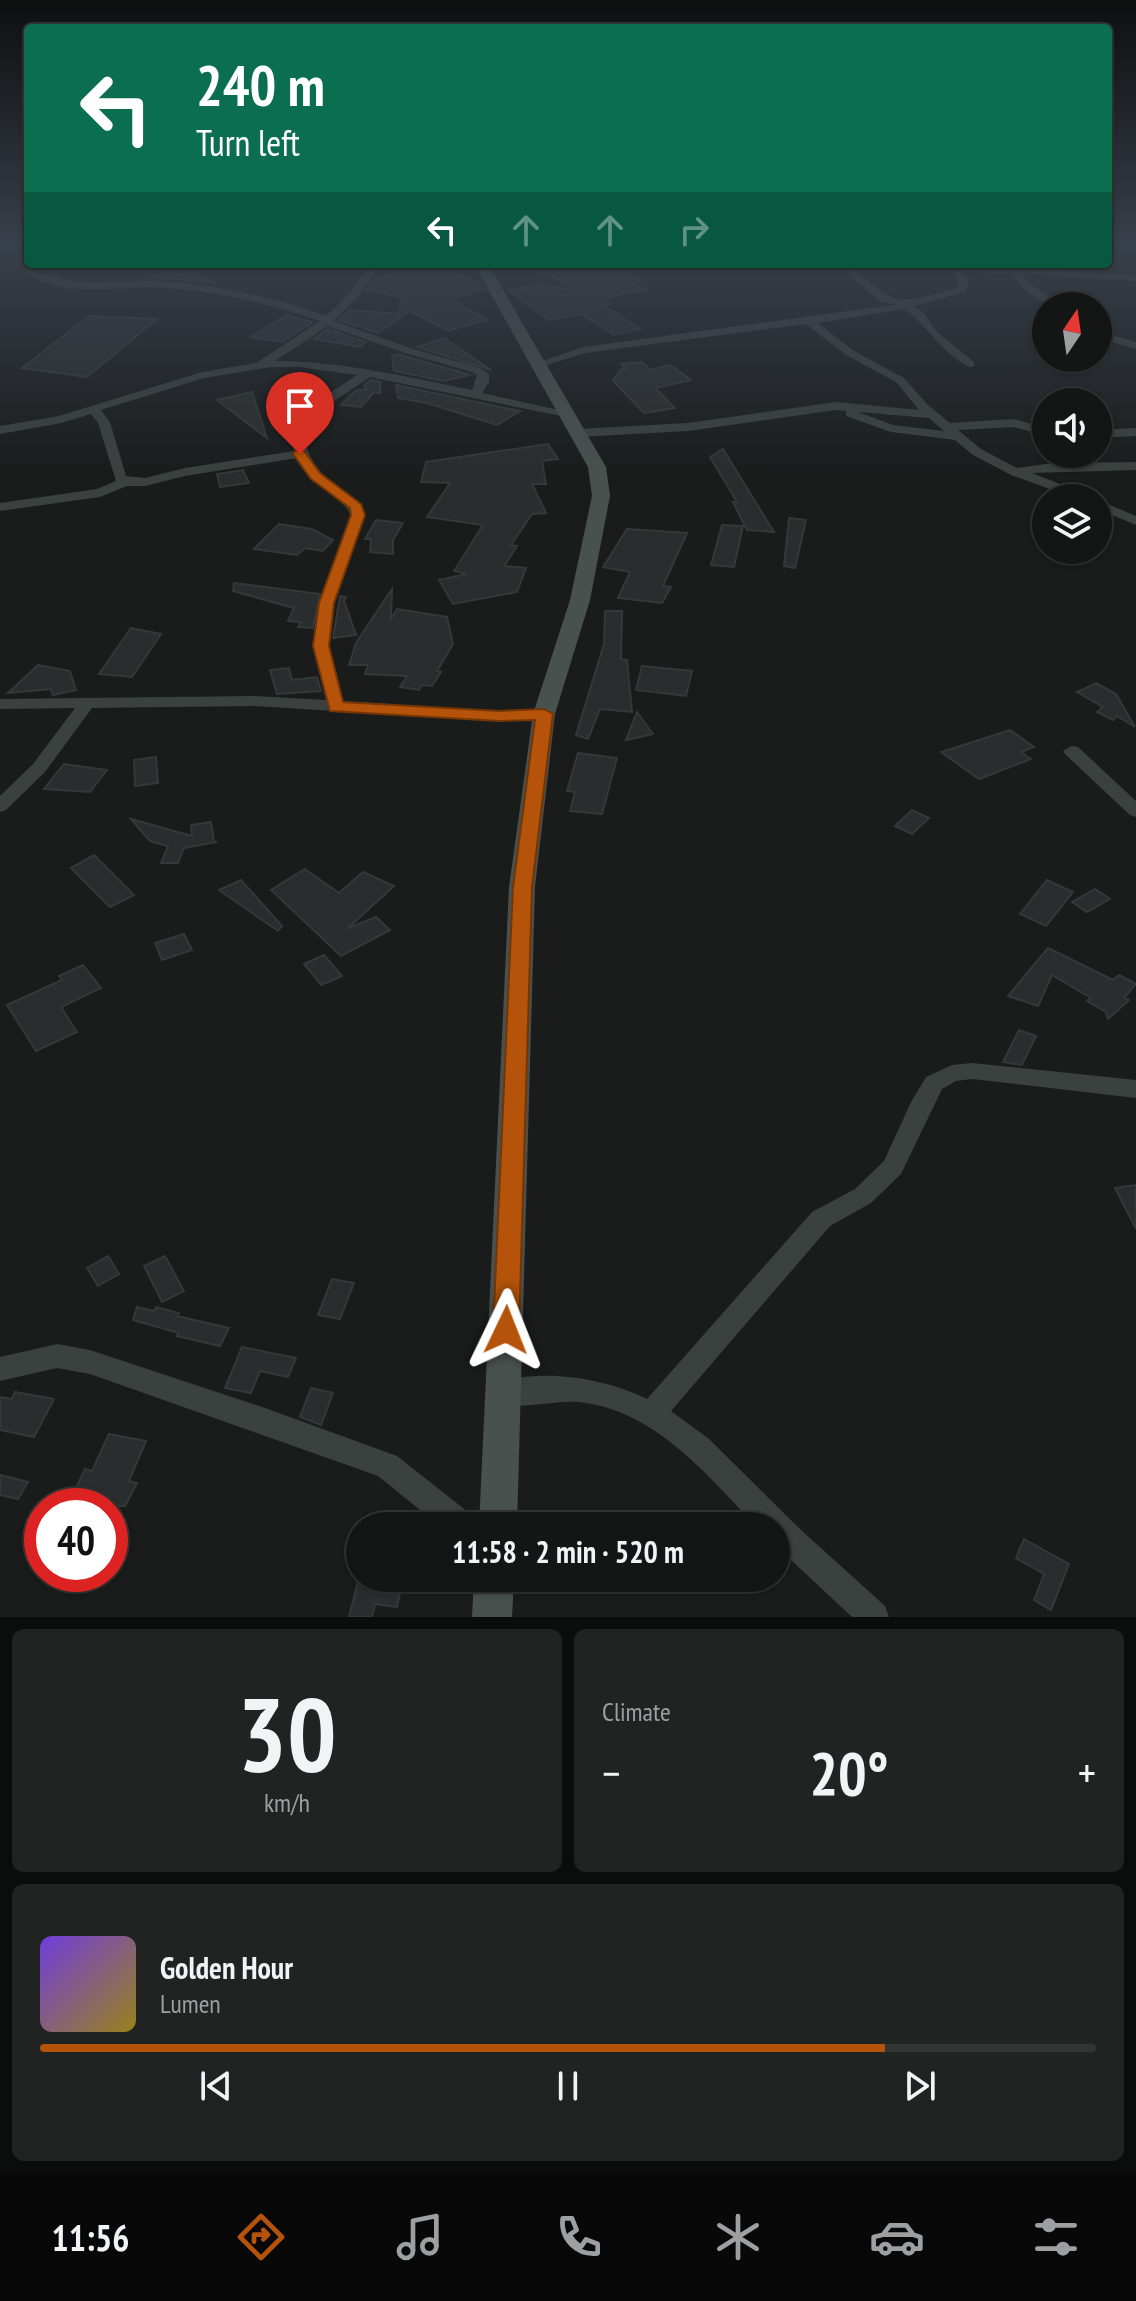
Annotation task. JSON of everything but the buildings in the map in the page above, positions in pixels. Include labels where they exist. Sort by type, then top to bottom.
[{"type":"street","points":[[256,366],[325,321]]},
{"type":"street","points":[[327,321],[409,351],[476,370],[483,374],[483,382],[475,395]]},
{"type":"street","points":[[499,1512],[522,887],[544,714],[580,600],[601,496],[597,467],[513,321]]},
{"type":"street","points":[[537,365],[583,350],[813,321]]},
{"type":"street","points":[[924,321],[933,334],[970,364]]},
{"type":"street","points":[[810,322],[850,353],[900,380],[950,432],[1016,472],[1049,484]]},
{"type":"street","points":[[1112,338],[1136,346]]},
{"type":"street","points":[[0,430],[39,425],[173,382],[256,366],[299,364],[368,373],[475,395],[572,423],[688,427],[849,406],[932,415]]},
{"type":"street","points":[[336,707],[321,646],[327,603],[358,515],[356,506],[316,476],[300,454],[296,442],[302,423],[368,373]]},
{"type":"street","points":[[828,407],[891,428],[950,432],[1014,423],[1032,428]]},
{"type":"street","points":[[93,409],[104,422],[120,478],[125,482]]},
{"type":"street","points":[[1112,433],[1136,432]]},
{"type":"street","points":[[0,507],[100,493],[125,482],[145,482],[185,472],[300,454]]},
{"type":"street","points":[[1016,472],[1053,467],[1136,466]]},
{"type":"street","points":[[1112,510],[1136,521]]},
{"type":"street","points":[[0,704],[254,701],[499,716],[544,714]]},
{"type":"street","points":[[0,806],[39,768],[87,703]]},
{"type":"street","points":[[1072,751],[1136,811]]},
{"type":"street","points":[[652,1413],[821,1219],[863,1196],[893,1167],[922,1102],[934,1083],[952,1073],[972,1071],[1136,1089]]},
{"type":"street","points":[[0,1369],[57,1356],[79,1360],[265,1421],[387,1466],[445,1512]]},
{"type":"street","points":[[504,1393],[554,1390],[599,1393],[667,1421],[698,1446],[809,1560],[874,1617]]},
{"type":"street","points":[[492,1617],[493,1592]]},
{"type":"route","points":[[300,454],[316,476],[356,506],[358,515],[327,603],[321,646],[336,707],[499,716],[544,714],[522,887],[506,1330]]}]
